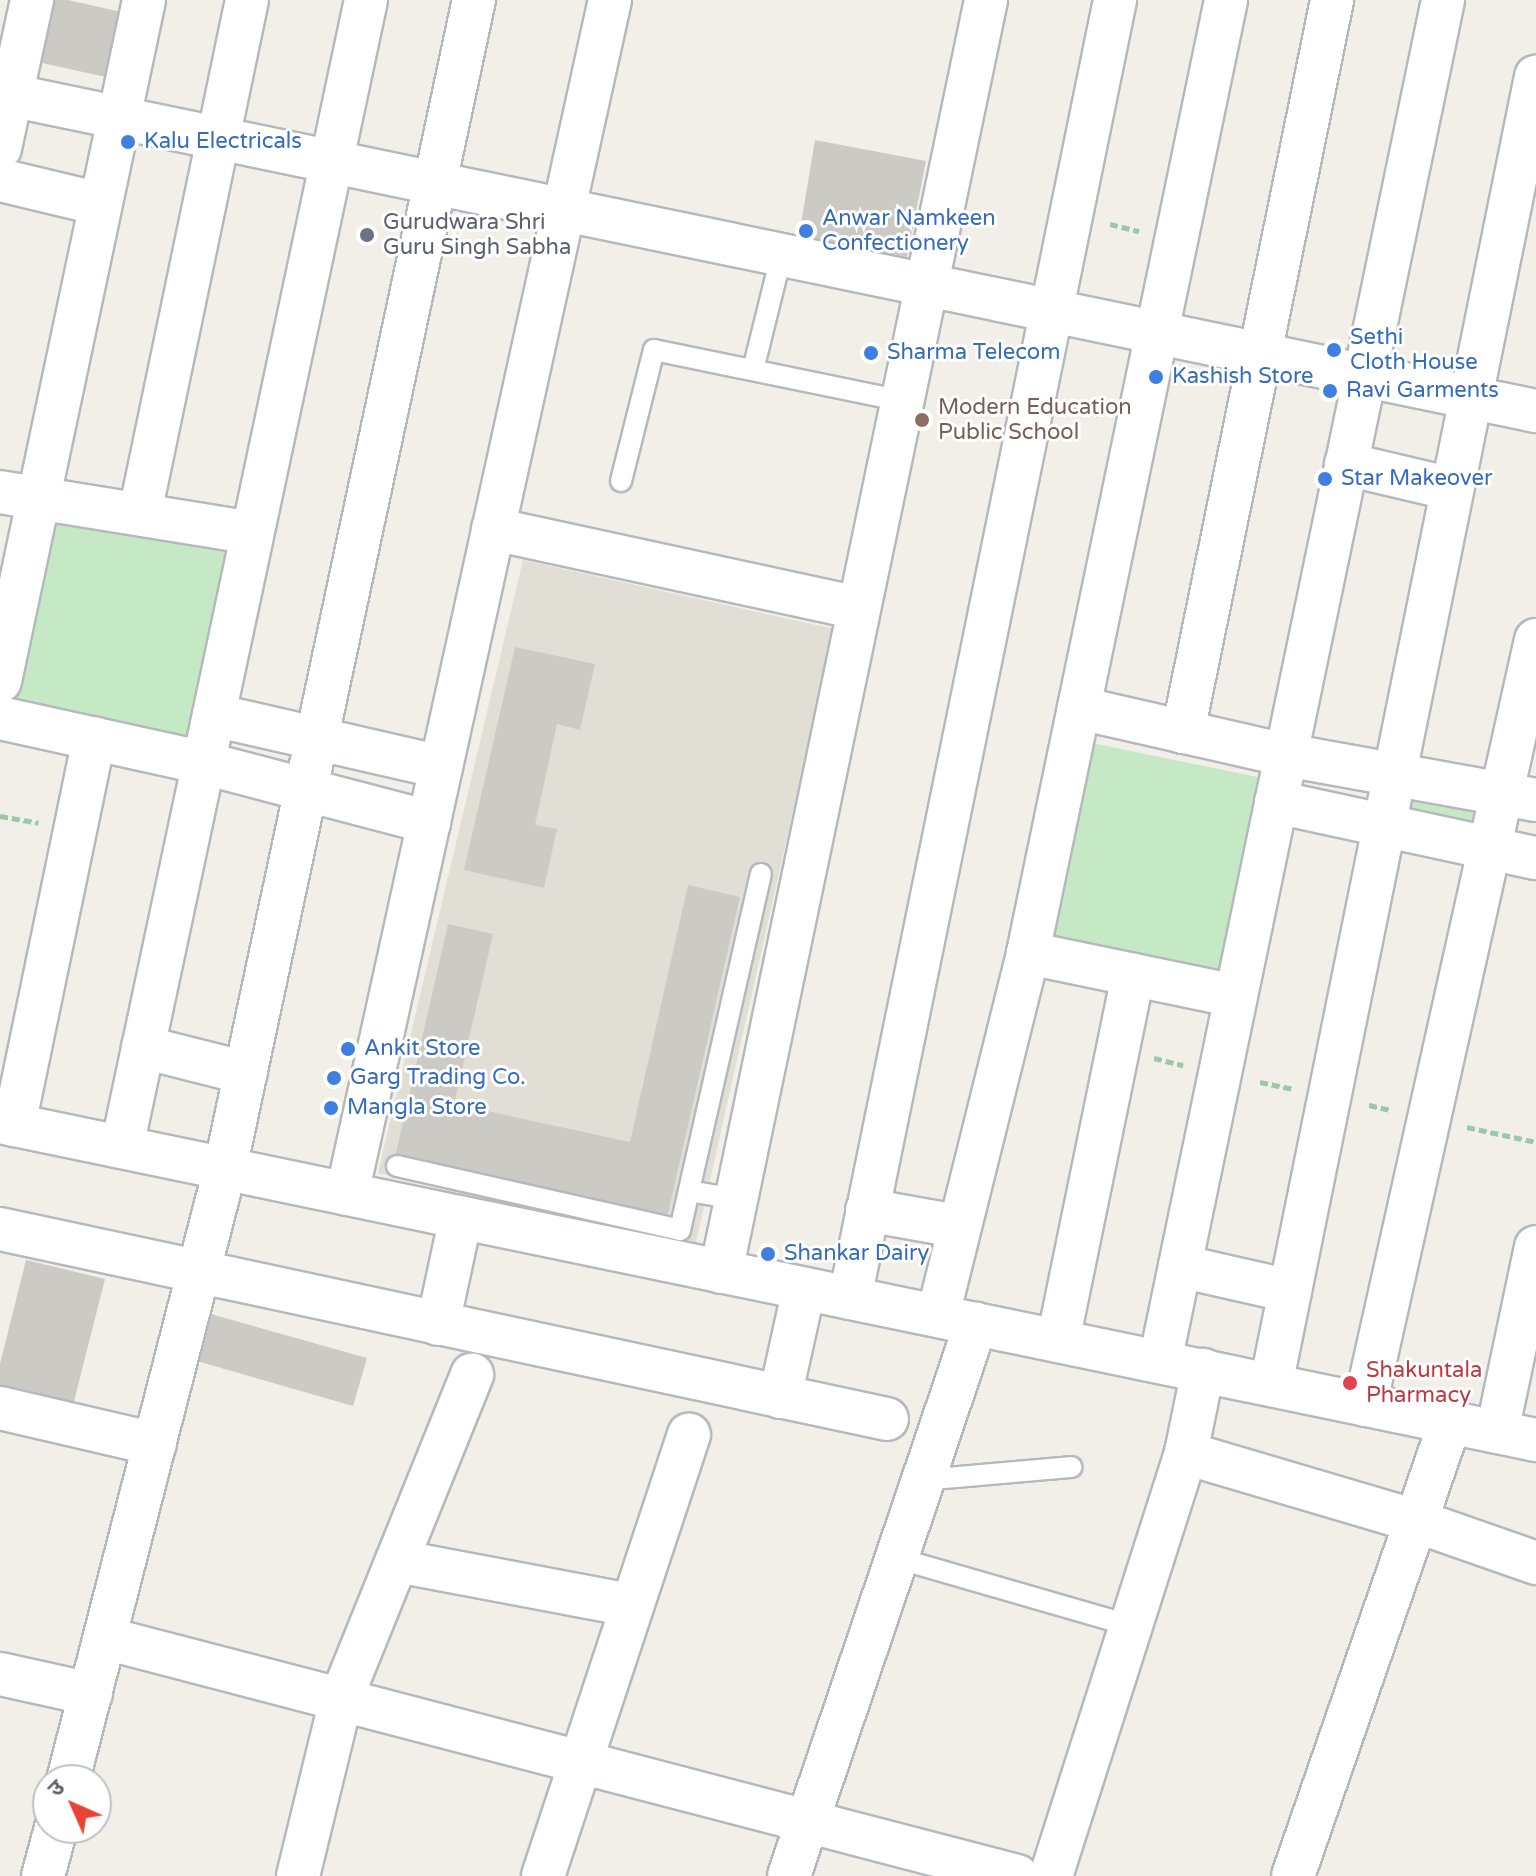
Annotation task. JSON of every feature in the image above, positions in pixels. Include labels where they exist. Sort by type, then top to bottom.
[{"type":"street","points":[[0,148],[6,94],[32,0]]},
{"type":"street","points":[[0,681],[20,494],[100,204],[144,0]]},
{"type":"street","points":[[140,513],[247,0]]},
{"type":"street","points":[[122,1147],[366,0]]},
{"type":"street","points":[[72,1764],[225,1169],[474,0]]},
{"type":"street","points":[[347,1194],[610,0]]},
{"type":"street","points":[[721,1272],[986,0]]},
{"type":"street","points":[[850,1298],[1115,0]]},
{"type":"street","points":[[789,1876],[923,1480],[957,1320],[957,1226],[1028,953],[1226,0]]},
{"type":"street","points":[[1183,732],[1332,0]]},
{"type":"street","points":[[1160,1362],[1443,0]]},
{"type":"street","points":[[1271,1385],[1536,77]]},
{"type":"street","points":[[6,94],[1536,411]]},
{"type":"street","points":[[0,180],[100,204]]},
{"type":"street","points":[[1346,464],[1452,489]]},
{"type":"street","points":[[20,494],[252,533]]},
{"type":"street","points":[[493,529],[859,608]]},
{"type":"street","points":[[1365,1405],[1489,848],[1519,796],[1536,640]]},
{"type":"street","points":[[1079,708],[1286,755],[1519,796]]},
{"type":"street","points":[[214,715],[441,767]]},
{"type":"street","points":[[0,718],[204,763],[429,822]]},
{"type":"street","points":[[94,738],[7,1123],[347,1194],[486,1211],[721,1272],[1517,1436],[1536,1247]]},
{"type":"street","points":[[1276,802],[1536,858]]},
{"type":"street","points":[[1028,953],[1235,996]]},
{"type":"street","points":[[1058,1341],[1133,975]]},
{"type":"street","points":[[143,1047],[246,1073]]},
{"type":"street","points":[[867,1210],[957,1226]]},
{"type":"street","points":[[438,1324],[486,1211]]},
{"type":"street","points":[[0,1229],[887,1419]]},
{"type":"street","points":[[1180,1266],[1290,1291]]},
{"type":"street","points":[[780,1397],[804,1289]]},
{"type":"street","points":[[1051,1876],[1186,1453],[1203,1370]]},
{"type":"street","points":[[298,1876],[341,1699],[472,1374]]},
{"type":"street","points":[[0,1408],[155,1444]]},
{"type":"street","points":[[1293,1876],[1419,1522],[1450,1422]]},
{"type":"street","points":[[543,1876],[689,1434]]},
{"type":"street","points":[[1186,1453],[1419,1522],[1536,1563]]},
{"type":"street","points":[[397,1561],[630,1605]]},
{"type":"street","points":[[105,1638],[1017,1876]]},
{"type":"street","points":[[0,1674],[91,1694]]},
{"type":"street","points":[[43,1876],[52,1844]]},
{"type":"lane","points":[[753,370],[782,253]]},
{"type":"lane","points":[[621,481],[654,350],[903,401]]},
{"type":"lane","points":[[397,1166],[486,1211],[680,1230],[761,874]]},
{"type":"lane","points":[[689,1191],[736,1199]]},
{"type":"lane","points":[[923,1480],[1071,1467]]},
{"type":"lane","points":[[896,1558],[1131,1626]]},
{"type":"path","points":[[1071,214],[1177,240]]},
{"type":"path","points":[[1032,400],[1138,424]]},
{"type":"shaded area","points":[[523,560],[834,629],[696,1242],[378,1173]]},
{"type":"green space","points":[[56,507],[232,542],[191,743],[15,708]]},
{"type":"green space","points":[[1087,742],[1262,778],[1221,978],[1046,944]]},
{"type":"green space","points":[[1407,785],[1482,803],[1473,843],[1398,825]]},
{"type":"building","points":[[41,0],[68,0],[130,14],[115,79],[28,60]]},
{"type":"building","points":[[815,140],[926,161],[907,257],[799,236]]},
{"type":"building","points":[[515,647],[595,664],[580,730],[557,724],[535,825],[557,829],[544,888],[464,870]]},
{"type":"building","points":[[688,885],[740,897],[667,1218],[395,1157],[448,924],[493,934],[454,1104],[630,1142]]},
{"type":"building","points":[[26,1260],[105,1279],[72,1409],[0,1392],[0,1364]]},
{"type":"building","points":[[211,1314],[367,1358],[353,1406],[197,1361]]},
{"type":"place","name":"Kalu Electricals","points":[[128,142]]},
{"type":"place","name":"Anwar Namkeen Confectionery","points":[[806,231]]},
{"type":"place","name":"Gurudwara Shri Guru Singh Sabha","points":[[367,235]]},
{"type":"place","name":"Sethi Cloth House","points":[[1334,350]]},
{"type":"place","name":"Sharma Telecom","points":[[871,353]]},
{"type":"place","name":"Kashish Store","points":[[1156,377]]},
{"type":"place","name":"Ravi Garments","points":[[1330,391]]},
{"type":"place","name":"Modern Education Public School","points":[[922,420]]},
{"type":"place","name":"Star Makeover","points":[[1325,479]]},
{"type":"place","name":"Ankit Store","points":[[348,1049]]},
{"type":"place","name":"Garg Trading Co.","points":[[334,1078]]},
{"type":"place","name":"Mangla Store","points":[[331,1108]]},
{"type":"place","name":"Shankar Dairy","points":[[768,1254]]},
{"type":"place","name":"Shakuntala Pharmacy","points":[[1350,1383]]}]
